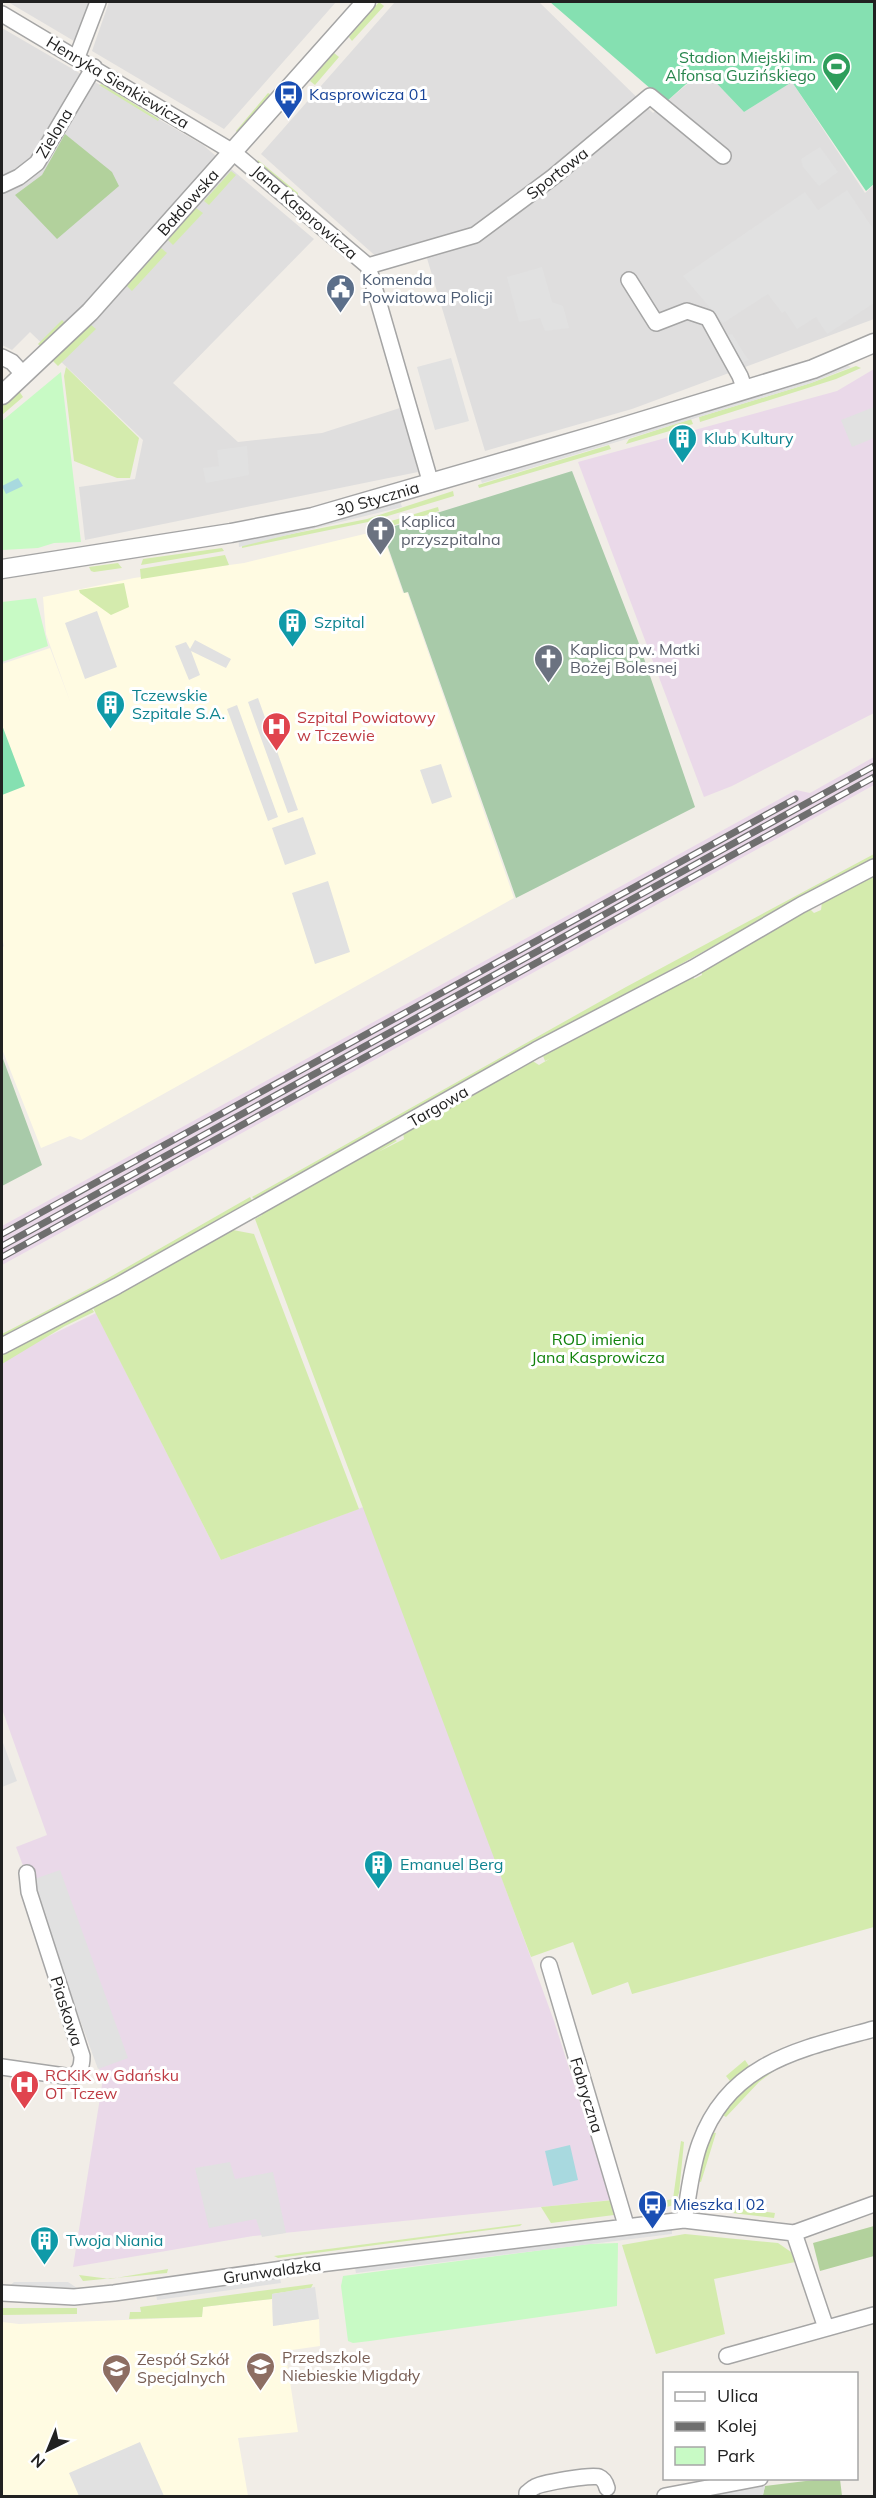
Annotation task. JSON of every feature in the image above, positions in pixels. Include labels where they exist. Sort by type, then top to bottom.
[{"type":"street","points":[[77,57],[98,2]]},
{"type":"street","name":"Bałdowska","points":[[2,395],[90,312],[366,2]]},
{"type":"street","name":"Henryka Sienkiewicza","points":[[2,14],[233,152]]},
{"type":"street","name":"Zielona","points":[[2,186],[19,177],[37,162],[94,67]]},
{"type":"street","name":"Sportowa","points":[[368,266],[475,235],[553,177],[650,96],[723,156]]},
{"type":"street","name":"Jana Kasprowicza","points":[[233,152],[368,266],[431,484]]},
{"type":"street","points":[[629,279],[656,323],[687,311],[708,318],[740,376],[745,390]]},
{"type":"street","name":"30 Stycznia","points":[[2,569],[231,533],[313,517],[431,484],[813,369],[874,343]]},
{"type":"street","points":[[2,357],[12,362],[24,375]]},
{"type":"street","name":"Targowa","points":[[2,1346],[117,1286],[536,1050],[693,968],[801,905],[874,867]]},
{"type":"street","name":"Piaskowa","points":[[2,2067],[72,2077],[78,2073],[82,2064],[82,2056],[29,1892],[27,1873]]},
{"type":"street","name":"Fabryczna","points":[[549,1965],[626,2225]]},
{"type":"street","points":[[874,2030],[798,2050],[763,2065],[739,2083],[720,2104],[700,2143],[684,2220],[794,2233],[874,2204]]},
{"type":"street","name":"Grunwaldzka","points":[[2,2293],[74,2297],[114,2293],[542,2235],[684,2220]]},
{"type":"street","points":[[794,2233],[826,2328]]},
{"type":"street","points":[[727,2356],[874,2314]]},
{"type":"street","points":[[527,2496],[527,2493],[536,2486],[563,2489],[586,2475],[599,2476],[607,2488]]},
{"type":"street","points":[[664,2496],[749,2480]]},
{"type":"shaded area","points":[[8,2],[92,2],[79,44]]},
{"type":"shaded area","points":[[109,2],[336,2],[224,129],[92,51]]},
{"type":"shaded area","points":[[395,2],[539,2],[653,113],[704,70],[744,112],[792,82],[865,193],[874,185],[874,319],[632,409],[485,451],[423,245],[380,260],[261,154]]},
{"type":"shaded area","points":[[2,28],[203,145],[314,239],[173,383],[238,442],[322,433],[403,407],[418,472],[85,540],[79,487],[135,479],[143,440],[30,332],[12,350],[2,345]]},
{"type":"shaded area","points":[[820,147],[838,172],[819,186],[803,167],[801,159]]},
{"type":"shaded area","points":[[847,190],[874,230],[874,303],[827,334],[816,317],[797,329],[785,311],[782,313],[768,294],[723,323],[683,276],[805,192],[818,210]]},
{"type":"shaded area","points":[[542,267],[552,302],[563,306],[569,328],[545,331],[540,318],[519,322],[507,277]]},
{"type":"shaded area","points":[[732,334],[749,360],[742,362],[724,336]]},
{"type":"shaded area","points":[[451,358],[469,421],[435,430],[417,367]]},
{"type":"shaded area","points":[[844,364],[851,367],[811,383],[482,483],[480,478]]},
{"type":"shaded area","points":[[874,369],[874,713],[732,786],[704,797],[578,462],[837,391]]},
{"type":"shaded area","points":[[874,407],[874,438],[852,447],[841,420]]},
{"type":"shaded area","points":[[247,446],[249,475],[206,483],[203,468],[219,466],[217,450]]},
{"type":"shaded area","points":[[397,493],[402,507],[239,547],[238,532]]},
{"type":"shaded area","name":"Szpital Powiatowy w Tczewie","points":[[381,530],[403,593],[407,592],[514,898],[81,1140],[70,1136],[41,1148],[2,1049],[2,948],[4,946],[2,938],[2,664],[50,648],[71,704],[46,634],[43,597],[134,578],[244,563]]},
{"type":"shaded area","points":[[97,611],[117,667],[85,679],[65,623]]},
{"type":"shaded area","points":[[195,640],[231,659],[226,668],[191,651],[200,675],[189,680],[175,646],[186,642],[190,649]]},
{"type":"shaded area","points":[[258,698],[298,810],[288,813],[248,702]]},
{"type":"shaded area","points":[[237,705],[278,817],[268,821],[227,709]]},
{"type":"shaded area","points":[[874,757],[874,785],[2,1265],[2,1226],[796,790],[810,793]]},
{"type":"shaded area","points":[[441,764],[452,797],[432,804],[420,770]]},
{"type":"shaded area","points":[[303,817],[316,854],[285,865],[272,828]]},
{"type":"shaded area","points":[[328,881],[350,952],[315,964],[292,893]]},
{"type":"shaded area","points":[[96,1313],[221,1560],[366,1506],[554,2021],[611,2200],[253,2236],[73,2267],[103,2079],[16,1847],[47,1835],[2,1709],[2,1359]]},
{"type":"shaded area","points":[[2,1740],[17,1781],[2,1787]]},
{"type":"shaded area","points":[[60,1870],[128,2058],[98,2069],[29,1881]]},
{"type":"shaded area","points":[[230,2162],[235,2179],[273,2172],[286,2233],[262,2237],[256,2219],[209,2228],[195,2168]]},
{"type":"shaded area","points":[[672,2228],[672,2234],[356,2273],[355,2268]]},
{"type":"shaded area","points":[[280,2278],[281,2283],[157,2300],[156,2294]]},
{"type":"shaded area","points":[[14,2282],[68,2282],[77,2288],[8,2287]]},
{"type":"shaded area","points":[[315,2287],[319,2319],[273,2326],[272,2294]]},
{"type":"shaded area","name":"Zespół Szkół Specjalnych","points":[[272,2299],[273,2326],[319,2319],[320,2346],[285,2351],[298,2432],[238,2438],[248,2496],[2,2496],[2,2322],[19,2324],[202,2317],[203,2307]]},
{"type":"shaded area","points":[[140,2442],[164,2496],[79,2496],[69,2473]]},
{"type":"shaded area","points":[[756,2480],[762,2480],[765,2486],[763,2495],[757,2496],[665,2496]]},
{"type":"green space","points":[[379,2],[384,6],[352,41],[349,37]]},
{"type":"green space","name":"Stadion Miejski im. Alfonsa Guzińskiego","points":[[550,2],[874,2],[874,184],[866,191],[792,82],[744,112],[703,69],[666,102]]},
{"type":"green space","points":[[334,53],[339,57],[315,85],[310,81]]},
{"type":"green space","points":[[102,84],[159,119],[158,121],[99,85]]},
{"type":"green space","points":[[268,93],[272,95],[238,134],[236,131]]},
{"type":"green space","points":[[65,134],[112,172],[119,186],[57,239],[15,195],[42,175]]},
{"type":"green space","points":[[258,160],[298,193],[298,197],[257,162]]},
{"type":"green space","points":[[231,171],[236,175],[209,205],[204,201]]},
{"type":"green space","points":[[196,208],[203,213],[173,245],[168,240]]},
{"type":"green space","points":[[161,248],[167,253],[132,291],[127,286]]},
{"type":"green space","points":[[62,320],[65,323],[63,327],[41,347],[38,344]]},
{"type":"green space","points":[[90,324],[96,329],[58,366],[53,361]]},
{"type":"green space","points":[[856,366],[861,368],[836,379],[700,422],[699,417],[811,383]]},
{"type":"green space","points":[[66,367],[139,438],[130,478],[117,478],[74,461],[64,376]]},
{"type":"green space","points":[[61,372],[81,542],[2,550],[2,421]]},
{"type":"green space","points":[[19,391],[23,397],[2,415],[2,406]]},
{"type":"green space","points":[[691,419],[693,424],[626,444],[629,439]]},
{"type":"green space","points":[[609,445],[611,449],[479,488],[478,485]]},
{"type":"green space","points":[[572,471],[638,641],[695,807],[516,898],[408,592],[404,593],[382,530]]},
{"type":"green space","points":[[453,491],[454,496],[368,522],[242,548],[242,544],[367,519]]},
{"type":"green space","points":[[438,507],[439,511],[382,529],[381,524]]},
{"type":"green space","points":[[222,548],[224,551],[141,565],[143,559]]},
{"type":"green space","points":[[225,555],[229,565],[141,579],[140,569]]},
{"type":"green space","points":[[118,563],[122,568],[94,572],[89,567]]},
{"type":"green space","points":[[124,583],[129,607],[111,615],[79,590]]},
{"type":"green space","points":[[36,598],[48,646],[2,662],[2,602]]},
{"type":"green space","points":[[2,725],[25,786],[2,795]]},
{"type":"green space","points":[[874,854],[874,859],[255,1200],[252,1197],[626,987]]},
{"type":"green space","name":"ROD imienia Jana Kasprowicza","points":[[874,873],[874,1927],[632,1994],[628,1982],[592,1995],[573,1942],[531,1957],[255,1219],[392,1138],[397,1141],[378,1152],[404,1139],[403,1133],[531,1060],[539,1065],[551,1058],[545,1061],[543,1056],[545,1053],[692,971],[694,979],[702,975],[701,968],[809,908],[814,913],[821,910],[822,902]]},
{"type":"green space","points":[[2,1056],[42,1165],[2,1186]]},
{"type":"green space","points":[[250,1197],[253,1202],[2,1339],[2,1334],[96,1285]]},
{"type":"green space","points":[[233,1230],[254,1234],[359,1509],[221,1560],[92,1306]]},
{"type":"green space","points":[[91,1307],[94,1312],[65,1326],[2,1364],[4,1354]]},
{"type":"green space","points":[[745,2060],[749,2066],[730,2081],[726,2076]]},
{"type":"green space","points":[[772,2068],[775,2070],[759,2082],[726,2117],[721,2114],[756,2077]]},
{"type":"green space","points":[[711,2132],[716,2133],[701,2182],[698,2181]]},
{"type":"green space","points":[[681,2141],[684,2142],[679,2193],[674,2205],[663,2208],[662,2201],[673,2199]]},
{"type":"green space","points":[[614,2200],[614,2215],[551,2223],[541,2207]]},
{"type":"green space","points":[[706,2204],[775,2213],[774,2218],[707,2210],[704,2207]]},
{"type":"green space","points":[[522,2224],[278,2258],[274,2256]]},
{"type":"green space","points":[[874,2226],[874,2256],[820,2271],[813,2243]]},
{"type":"green space","points":[[685,2234],[778,2243],[791,2252],[795,2262],[714,2279],[725,2334],[656,2354],[622,2245]]},
{"type":"green space","points":[[618,2243],[617,2306],[370,2341],[353,2343],[348,2341],[341,2286],[343,2276],[589,2244]]},
{"type":"green space","points":[[168,2269],[167,2273],[117,2278]]},
{"type":"green space","points":[[79,2275],[107,2279],[83,2281]]},
{"type":"green space","points":[[313,2284],[311,2288],[272,2294],[272,2299],[203,2307],[202,2317],[129,2319],[130,2312],[141,2312],[140,2307]]},
{"type":"green space","points":[[2,2308],[77,2308],[77,2314],[2,2315]]},
{"type":"green space","points":[[814,2480],[840,2480],[842,2496],[757,2496],[763,2495],[765,2486]]},
{"type":"water","points":[[18,478],[23,486],[6,494],[2,486]]},
{"type":"water","points":[[570,2145],[578,2180],[553,2186],[545,2151]]},
{"type":"railway","points":[[2,1246],[874,766]]},
{"type":"railway","points":[[2,1257],[874,777]]},
{"type":"railway","points":[[2,1234],[795,799]]},
{"type":"place","name":"Stadion Miejski im. Alfonsa Guzińskiego","points":[[837,92]]},
{"type":"place","name":"Kasprowicza 01","points":[[288,120]]},
{"type":"place","name":"Komenda Powiatowa Policji","points":[[341,314]]},
{"type":"place","name":"Klub Kultury","points":[[683,464]]},
{"type":"place","name":"Kaplica przyszpitalna","points":[[380,556]]},
{"type":"place","name":"Szpital","points":[[293,648]]},
{"type":"place","name":"Kaplica pw. Matki Bożej Bolesnej","points":[[549,684]]},
{"type":"place","name":"Tczewskie Szpitale S.A.","points":[[111,730]]},
{"type":"place","name":"Szpital Powiatowy w Tczewie","points":[[276,752]]},
{"type":"place","name":"Emanuel Berg","points":[[379,1890]]},
{"type":"place","name":"RCKiK w Gdańsku OT Tczew","points":[[24,2110]]},
{"type":"place","name":"Mieszka I 02","points":[[652,2230]]},
{"type":"place","name":"Twoja Niania","points":[[45,2266]]},
{"type":"place","name":"Przedszkole Niebieskie Migdały","points":[[261,2392]]},
{"type":"place","name":"Zespół Szkół Specjalnych","points":[[116,2394]]}]
